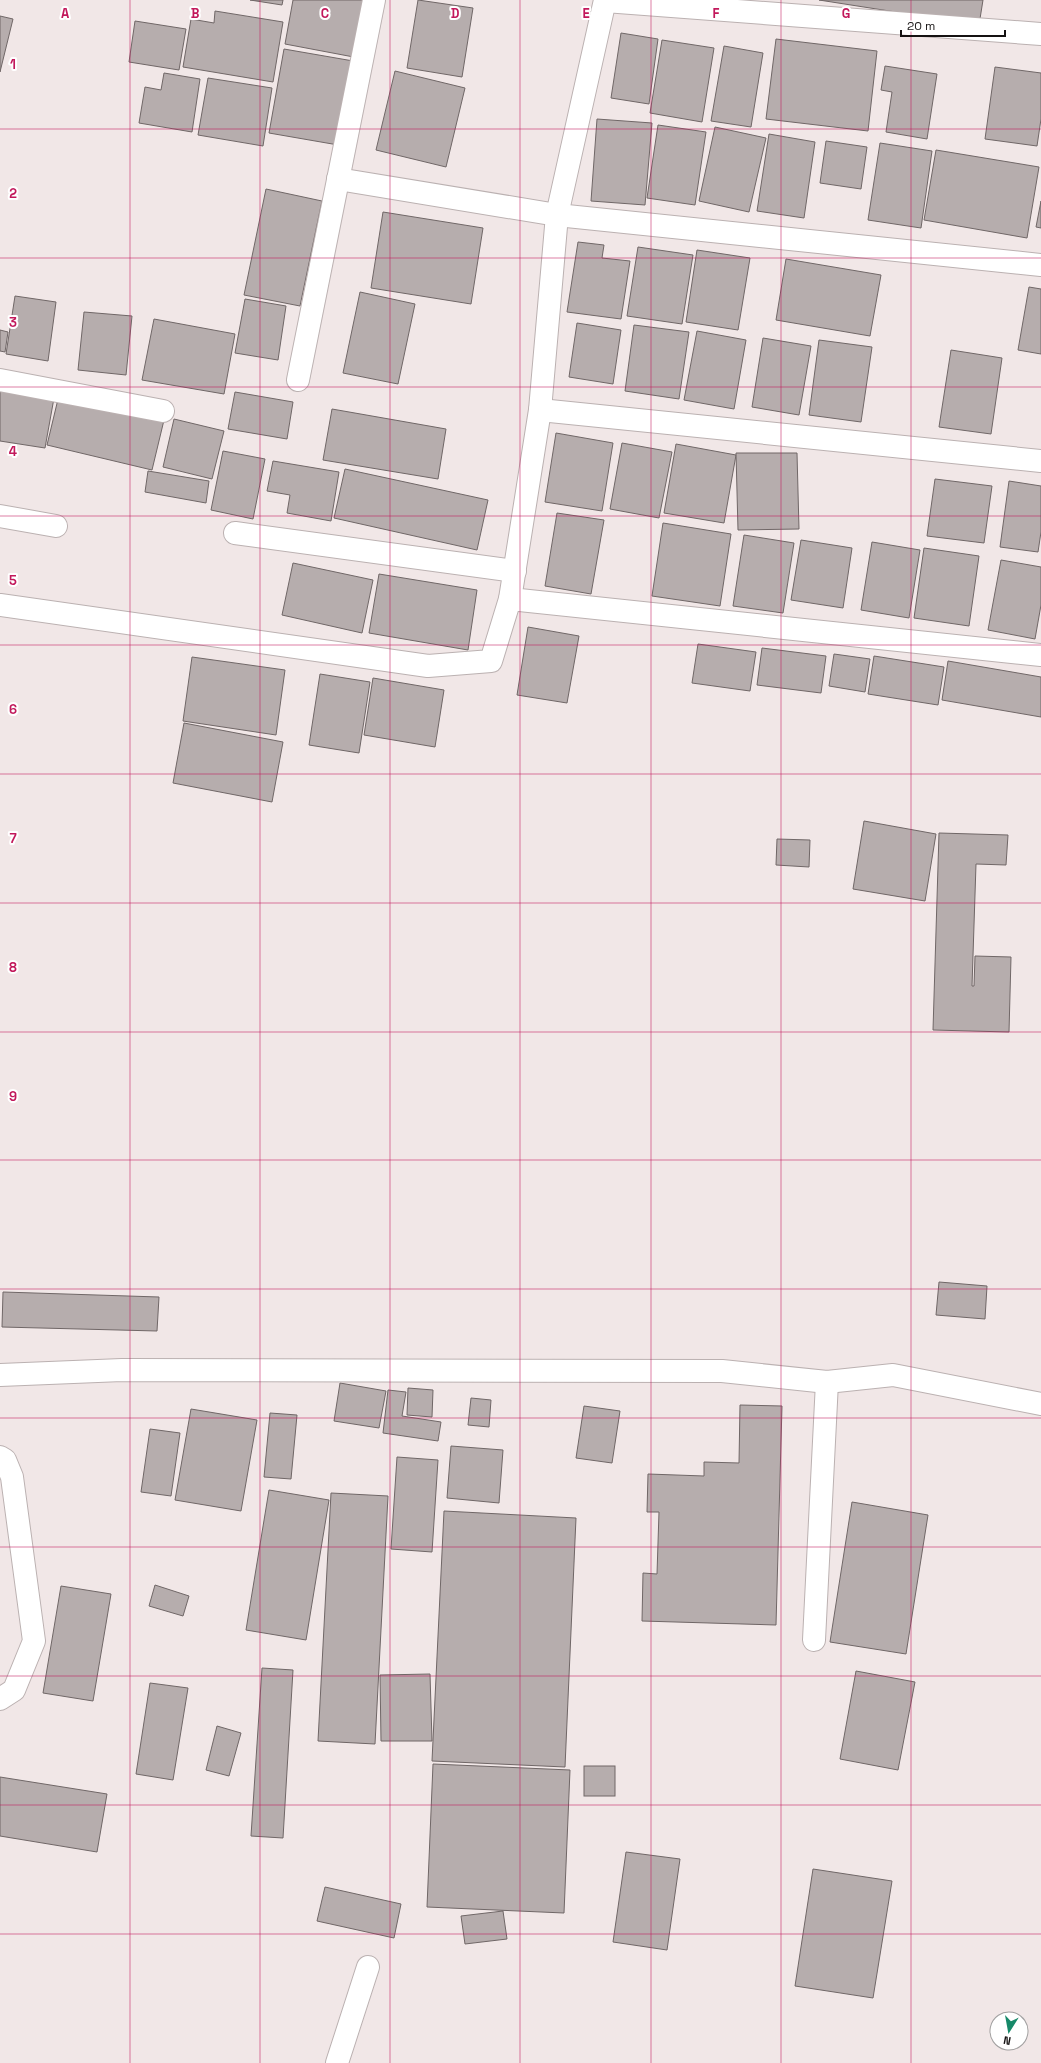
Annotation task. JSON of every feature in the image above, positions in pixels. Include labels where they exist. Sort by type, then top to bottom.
[{"type":"street","points":[[298,380],[374,0]]},
{"type":"street","points":[[0,605],[428,666],[491,661],[510,599],[540,410],[557,215],[605,1],[1041,34]]},
{"type":"street","points":[[338,179],[557,215],[1041,265]]},
{"type":"street","points":[[0,380],[163,411]]},
{"type":"street","points":[[540,410],[1041,461]]},
{"type":"street","points":[[0,516],[56,526]]},
{"type":"street","points":[[235,533],[515,571]]},
{"type":"street","points":[[510,599],[1041,655]]},
{"type":"street","points":[[0,1375],[122,1370],[722,1371],[827,1382],[893,1374],[1041,1404]]},
{"type":"street","points":[[814,1640],[827,1382]]},
{"type":"street","points":[[0,1457],[5,1460],[12,1477],[34,1642],[14,1690],[0,1699]]},
{"type":"street","points":[[336,2063],[368,1967]]},
{"type":"building","points":[[250,0],[283,0],[282,5]]},
{"type":"building","points":[[293,0],[369,0],[359,58],[285,44]]},
{"type":"building","points":[[418,0],[473,8],[462,77],[407,68]]},
{"type":"building","points":[[819,0],[983,0],[979,25]]},
{"type":"building","points":[[215,11],[283,22],[273,82],[183,67],[191,19],[214,23]]},
{"type":"building","points":[[0,16],[13,19],[0,72]]},
{"type":"building","points":[[135,21],[186,29],[179,70],[129,62]]},
{"type":"building","points":[[621,33],[658,39],[649,104],[611,98]]},
{"type":"building","points":[[776,39],[877,51],[868,131],[766,119]]},
{"type":"building","points":[[662,40],[714,48],[702,122],[650,113]]},
{"type":"building","points":[[724,46],[763,53],[751,127],[711,121]]},
{"type":"building","points":[[284,49],[359,62],[344,146],[269,133]]},
{"type":"building","points":[[885,66],[937,74],[927,139],[886,132],[892,92],[881,90]]},
{"type":"building","points":[[995,67],[1041,73],[1041,119],[1037,146],[985,139]]},
{"type":"building","points":[[395,71],[465,88],[446,167],[376,150]]},
{"type":"building","points":[[164,73],[200,79],[192,132],[139,123],[145,87],[161,90]]},
{"type":"building","points":[[208,78],[272,88],[263,146],[198,135]]},
{"type":"building","points":[[597,119],[652,123],[645,205],[591,201]]},
{"type":"building","points":[[658,125],[706,132],[695,205],[647,198]]},
{"type":"building","points":[[715,127],[766,138],[749,212],[699,201]]},
{"type":"building","points":[[769,134],[815,142],[804,218],[757,211]]},
{"type":"building","points":[[826,141],[867,147],[861,189],[820,183]]},
{"type":"building","points":[[880,143],[932,151],[921,228],[868,220]]},
{"type":"building","points":[[936,150],[1039,167],[1027,238],[924,220]]},
{"type":"building","points":[[266,189],[322,201],[300,306],[244,295]]},
{"type":"building","points":[[1041,201],[1041,228],[1036,227]]},
{"type":"building","points":[[383,212],[483,228],[471,304],[371,288]]},
{"type":"building","points":[[578,242],[604,245],[602,258],[630,261],[621,319],[567,312]]},
{"type":"building","points":[[638,247],[693,255],[682,324],[627,316]]},
{"type":"building","points":[[697,250],[750,258],[738,330],[686,322]]},
{"type":"building","points":[[786,259],[881,275],[870,336],[776,320]]},
{"type":"building","points":[[1029,287],[1041,289],[1041,354],[1018,350]]},
{"type":"building","points":[[360,292],[415,304],[398,384],[343,373]]},
{"type":"building","points":[[15,296],[56,302],[48,361],[6,354]]},
{"type":"building","points":[[245,299],[286,306],[278,360],[235,353]]},
{"type":"building","points":[[84,312],[132,316],[126,375],[78,370]]},
{"type":"building","points":[[154,319],[235,334],[224,394],[142,380]]},
{"type":"building","points":[[577,323],[621,330],[613,384],[569,377]]},
{"type":"building","points":[[634,325],[689,332],[679,399],[625,391]]},
{"type":"building","points":[[0,330],[8,332],[5,352],[0,351]]},
{"type":"building","points":[[697,331],[746,340],[734,409],[684,400]]},
{"type":"building","points":[[763,338],[811,346],[799,415],[752,407]]},
{"type":"building","points":[[819,340],[872,347],[861,422],[809,415]]},
{"type":"building","points":[[951,350],[1002,358],[991,434],[939,427]]},
{"type":"building","points":[[0,389],[54,398],[45,448],[0,441]]},
{"type":"building","points":[[235,392],[293,402],[287,439],[228,429]]},
{"type":"building","points":[[59,395],[164,420],[152,470],[47,445]]},
{"type":"building","points":[[332,409],[446,429],[438,479],[323,460]]},
{"type":"building","points":[[174,419],[224,431],[212,479],[163,467]]},
{"type":"building","points":[[556,433],[613,443],[602,511],[545,502]]},
{"type":"building","points":[[622,443],[672,452],[659,518],[610,509]]},
{"type":"building","points":[[676,444],[736,455],[724,523],[664,513]]},
{"type":"building","points":[[223,451],[265,459],[253,519],[211,510]]},
{"type":"building","points":[[736,453],[797,453],[799,529],[738,530]]},
{"type":"building","points":[[273,461],[339,472],[331,521],[287,513],[290,495],[267,491]]},
{"type":"building","points":[[345,469],[488,500],[477,550],[334,518]]},
{"type":"building","points":[[148,471],[209,481],[206,503],[145,492]]},
{"type":"building","points":[[935,479],[992,486],[984,543],[927,536]]},
{"type":"building","points":[[1009,481],[1041,486],[1041,532],[1038,552],[1000,547]]},
{"type":"building","points":[[557,513],[604,520],[591,594],[545,586]]},
{"type":"building","points":[[663,523],[731,534],[720,606],[652,596]]},
{"type":"building","points":[[744,535],[794,543],[783,613],[733,606]]},
{"type":"building","points":[[801,540],[852,548],[843,608],[791,600]]},
{"type":"building","points":[[872,542],[920,550],[909,618],[861,610]]},
{"type":"building","points":[[924,548],[979,556],[969,626],[914,618]]},
{"type":"building","points":[[1001,560],[1041,567],[1041,605],[1035,639],[988,630]]},
{"type":"building","points":[[293,563],[373,580],[362,633],[282,615]]},
{"type":"building","points":[[379,574],[477,590],[468,650],[369,633]]},
{"type":"building","points":[[528,627],[579,636],[567,703],[517,695]]},
{"type":"building","points":[[698,644],[756,652],[750,691],[692,683]]},
{"type":"building","points":[[762,648],[826,656],[821,693],[757,685]]},
{"type":"building","points":[[834,654],[870,659],[865,692],[829,686]]},
{"type":"building","points":[[874,656],[944,667],[938,705],[868,694]]},
{"type":"building","points":[[192,657],[285,670],[276,735],[183,721]]},
{"type":"building","points":[[948,661],[1041,677],[1041,717],[942,700]]},
{"type":"building","points":[[320,674],[370,682],[359,753],[309,745]]},
{"type":"building","points":[[373,678],[444,690],[435,747],[364,735]]},
{"type":"building","points":[[184,723],[283,742],[272,802],[173,783]]},
{"type":"building","points":[[864,821],[936,834],[925,901],[853,889]]},
{"type":"building","points":[[939,833],[1008,835],[1006,865],[976,864],[972,986],[974,986],[975,956],[1011,957],[1009,1032],[933,1030]]},
{"type":"building","points":[[777,839],[810,840],[809,867],[776,865]]},
{"type":"building","points":[[939,1282],[987,1286],[985,1319],[936,1315]]},
{"type":"building","points":[[3,1292],[159,1297],[157,1331],[2,1327]]},
{"type":"building","points":[[340,1383],[386,1391],[379,1428],[334,1421]]},
{"type":"building","points":[[408,1388],[433,1390],[432,1417],[407,1415]]},
{"type":"building","points":[[388,1390],[406,1392],[402,1416],[441,1422],[438,1441],[383,1433]]},
{"type":"building","points":[[471,1398],[491,1400],[489,1427],[468,1425]]},
{"type":"building","points":[[740,1405],[782,1406],[776,1625],[642,1621],[643,1573],[657,1574],[659,1512],[647,1512],[648,1474],[704,1476],[704,1462],[739,1463]]},
{"type":"building","points":[[584,1406],[620,1411],[612,1463],[576,1458]]},
{"type":"building","points":[[191,1409],[257,1420],[241,1511],[175,1500]]},
{"type":"building","points":[[270,1413],[297,1415],[291,1479],[264,1477]]},
{"type":"building","points":[[150,1429],[180,1433],[171,1496],[141,1492]]},
{"type":"building","points":[[451,1446],[503,1450],[499,1503],[447,1498]]},
{"type":"building","points":[[397,1457],[438,1460],[432,1552],[391,1549]]},
{"type":"building","points":[[269,1490],[329,1500],[306,1640],[246,1630]]},
{"type":"building","points":[[331,1493],[388,1496],[375,1744],[318,1741]]},
{"type":"building","points":[[852,1502],[928,1515],[906,1654],[830,1642]]},
{"type":"building","points":[[444,1511],[576,1518],[565,1767],[432,1761]]},
{"type":"building","points":[[155,1585],[189,1596],[183,1616],[149,1606]]},
{"type":"building","points":[[61,1586],[111,1594],[93,1701],[43,1693]]},
{"type":"building","points":[[262,1668],[293,1670],[283,1838],[251,1836]]},
{"type":"building","points":[[856,1671],[915,1682],[898,1770],[840,1759]]},
{"type":"building","points":[[430,1674],[432,1741],[381,1741],[380,1675]]},
{"type":"building","points":[[150,1683],[188,1688],[173,1780],[136,1774]]},
{"type":"building","points":[[217,1726],[241,1733],[229,1776],[206,1770]]},
{"type":"building","points":[[433,1764],[570,1770],[564,1913],[427,1907]]},
{"type":"building","points":[[584,1766],[615,1766],[615,1796],[584,1796]]},
{"type":"building","points":[[0,1777],[107,1794],[97,1852],[0,1836]]},
{"type":"building","points":[[626,1852],[680,1859],[667,1950],[613,1942]]},
{"type":"building","points":[[813,1869],[892,1881],[873,1998],[795,1986]]},
{"type":"building","points":[[325,1887],[401,1904],[394,1938],[317,1921]]},
{"type":"building","points":[[503,1911],[507,1939],[465,1944],[461,1916]]}]
